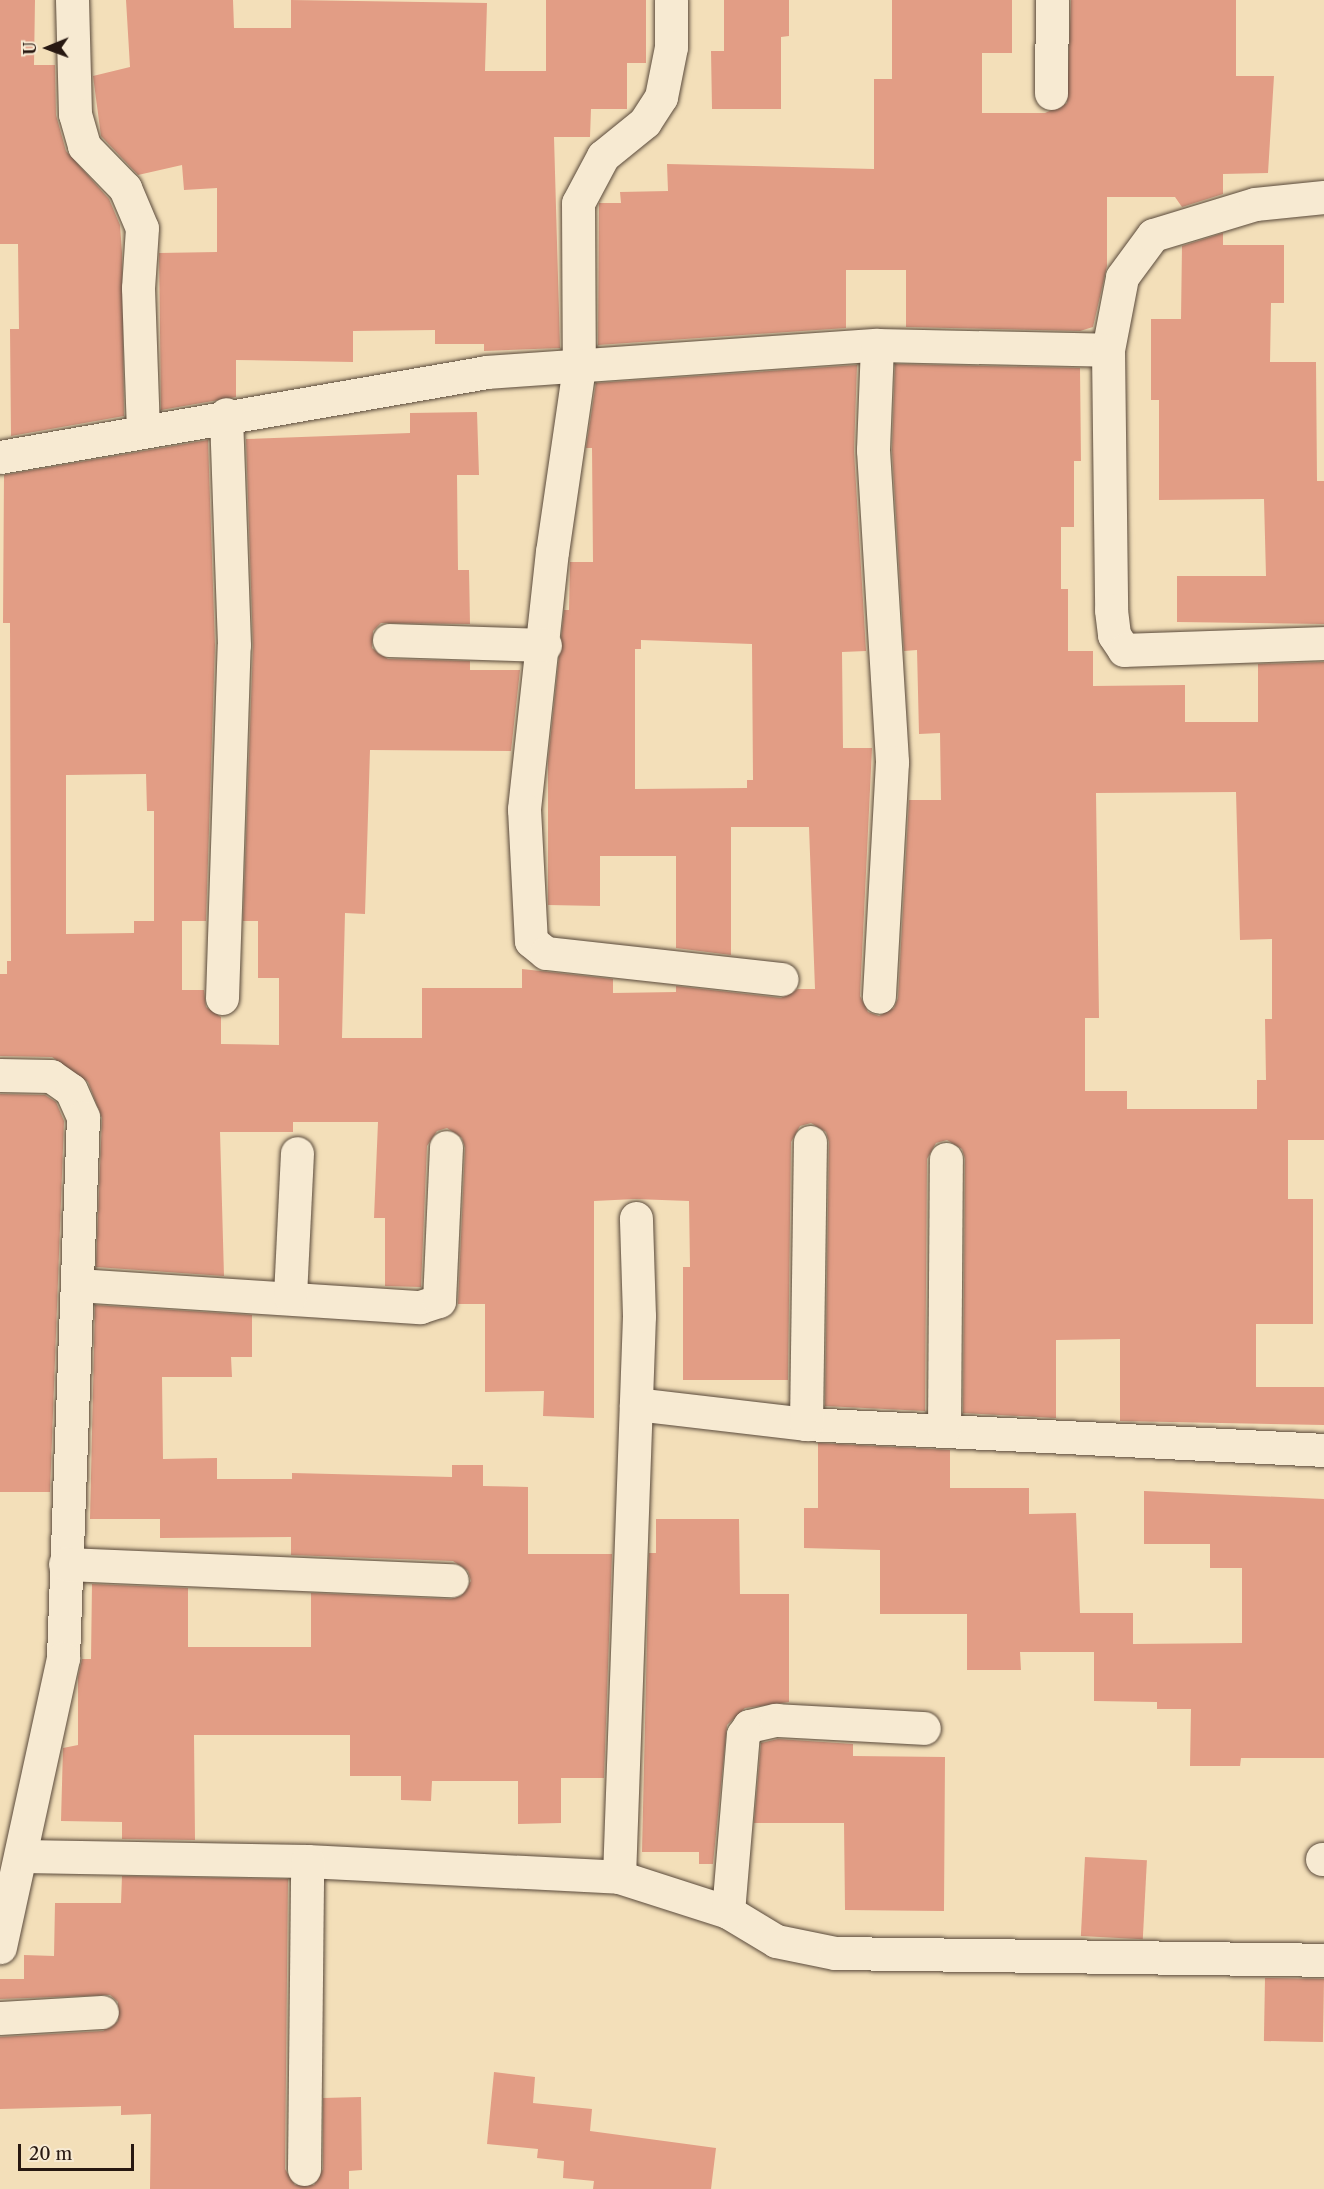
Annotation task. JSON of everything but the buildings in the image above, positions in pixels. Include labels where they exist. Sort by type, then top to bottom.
[{"type":"street","points":[[72,0],[75,114],[84,146],[125,188],[142,228],[138,288],[143,429]]},
{"type":"street","points":[[671,0],[671,47],[661,97],[645,122],[603,156],[578,203],[579,368],[552,551],[545,645],[524,809],[531,941],[546,953],[782,979]]},
{"type":"street","points":[[1051,93],[1052,0]]},
{"type":"street","points":[[1324,197],[1255,204],[1153,236],[1122,277],[1108,350],[1111,610],[1114,635],[1124,650],[1324,643]]},
{"type":"street","points":[[0,457],[226,414],[486,372],[579,368],[877,345],[1108,350]]},
{"type":"street","points":[[877,345],[873,450],[892,762],[879,997]]},
{"type":"street","points":[[222,998],[234,645],[226,414]]},
{"type":"street","points":[[389,640],[545,645]]},
{"type":"street","points":[[0,1075],[51,1076],[72,1090],[83,1118],[63,1658],[23,1856],[0,1947]]},
{"type":"street","points":[[806,1424],[810,1142]]},
{"type":"street","points":[[77,1285],[290,1296],[420,1307],[439,1301],[446,1147]]},
{"type":"street","points":[[290,1296],[297,1154]]},
{"type":"street","points":[[944,1428],[946,1159]]},
{"type":"street","points":[[619,1877],[636,1404],[636,1218]]},
{"type":"street","points":[[636,1404],[806,1424],[944,1428],[1324,1450]]},
{"type":"street","points":[[65,1564],[452,1580]]},
{"type":"street","points":[[728,1912],[743,1735],[749,1726],[776,1720],[924,1728]]},
{"type":"street","points":[[23,1856],[307,1861],[619,1877],[728,1912],[776,1941],[835,1953],[1324,1960]]},
{"type":"street","points":[[304,2169],[307,1861]]},
{"type":"street","points":[[0,2018],[102,2012]]}]
